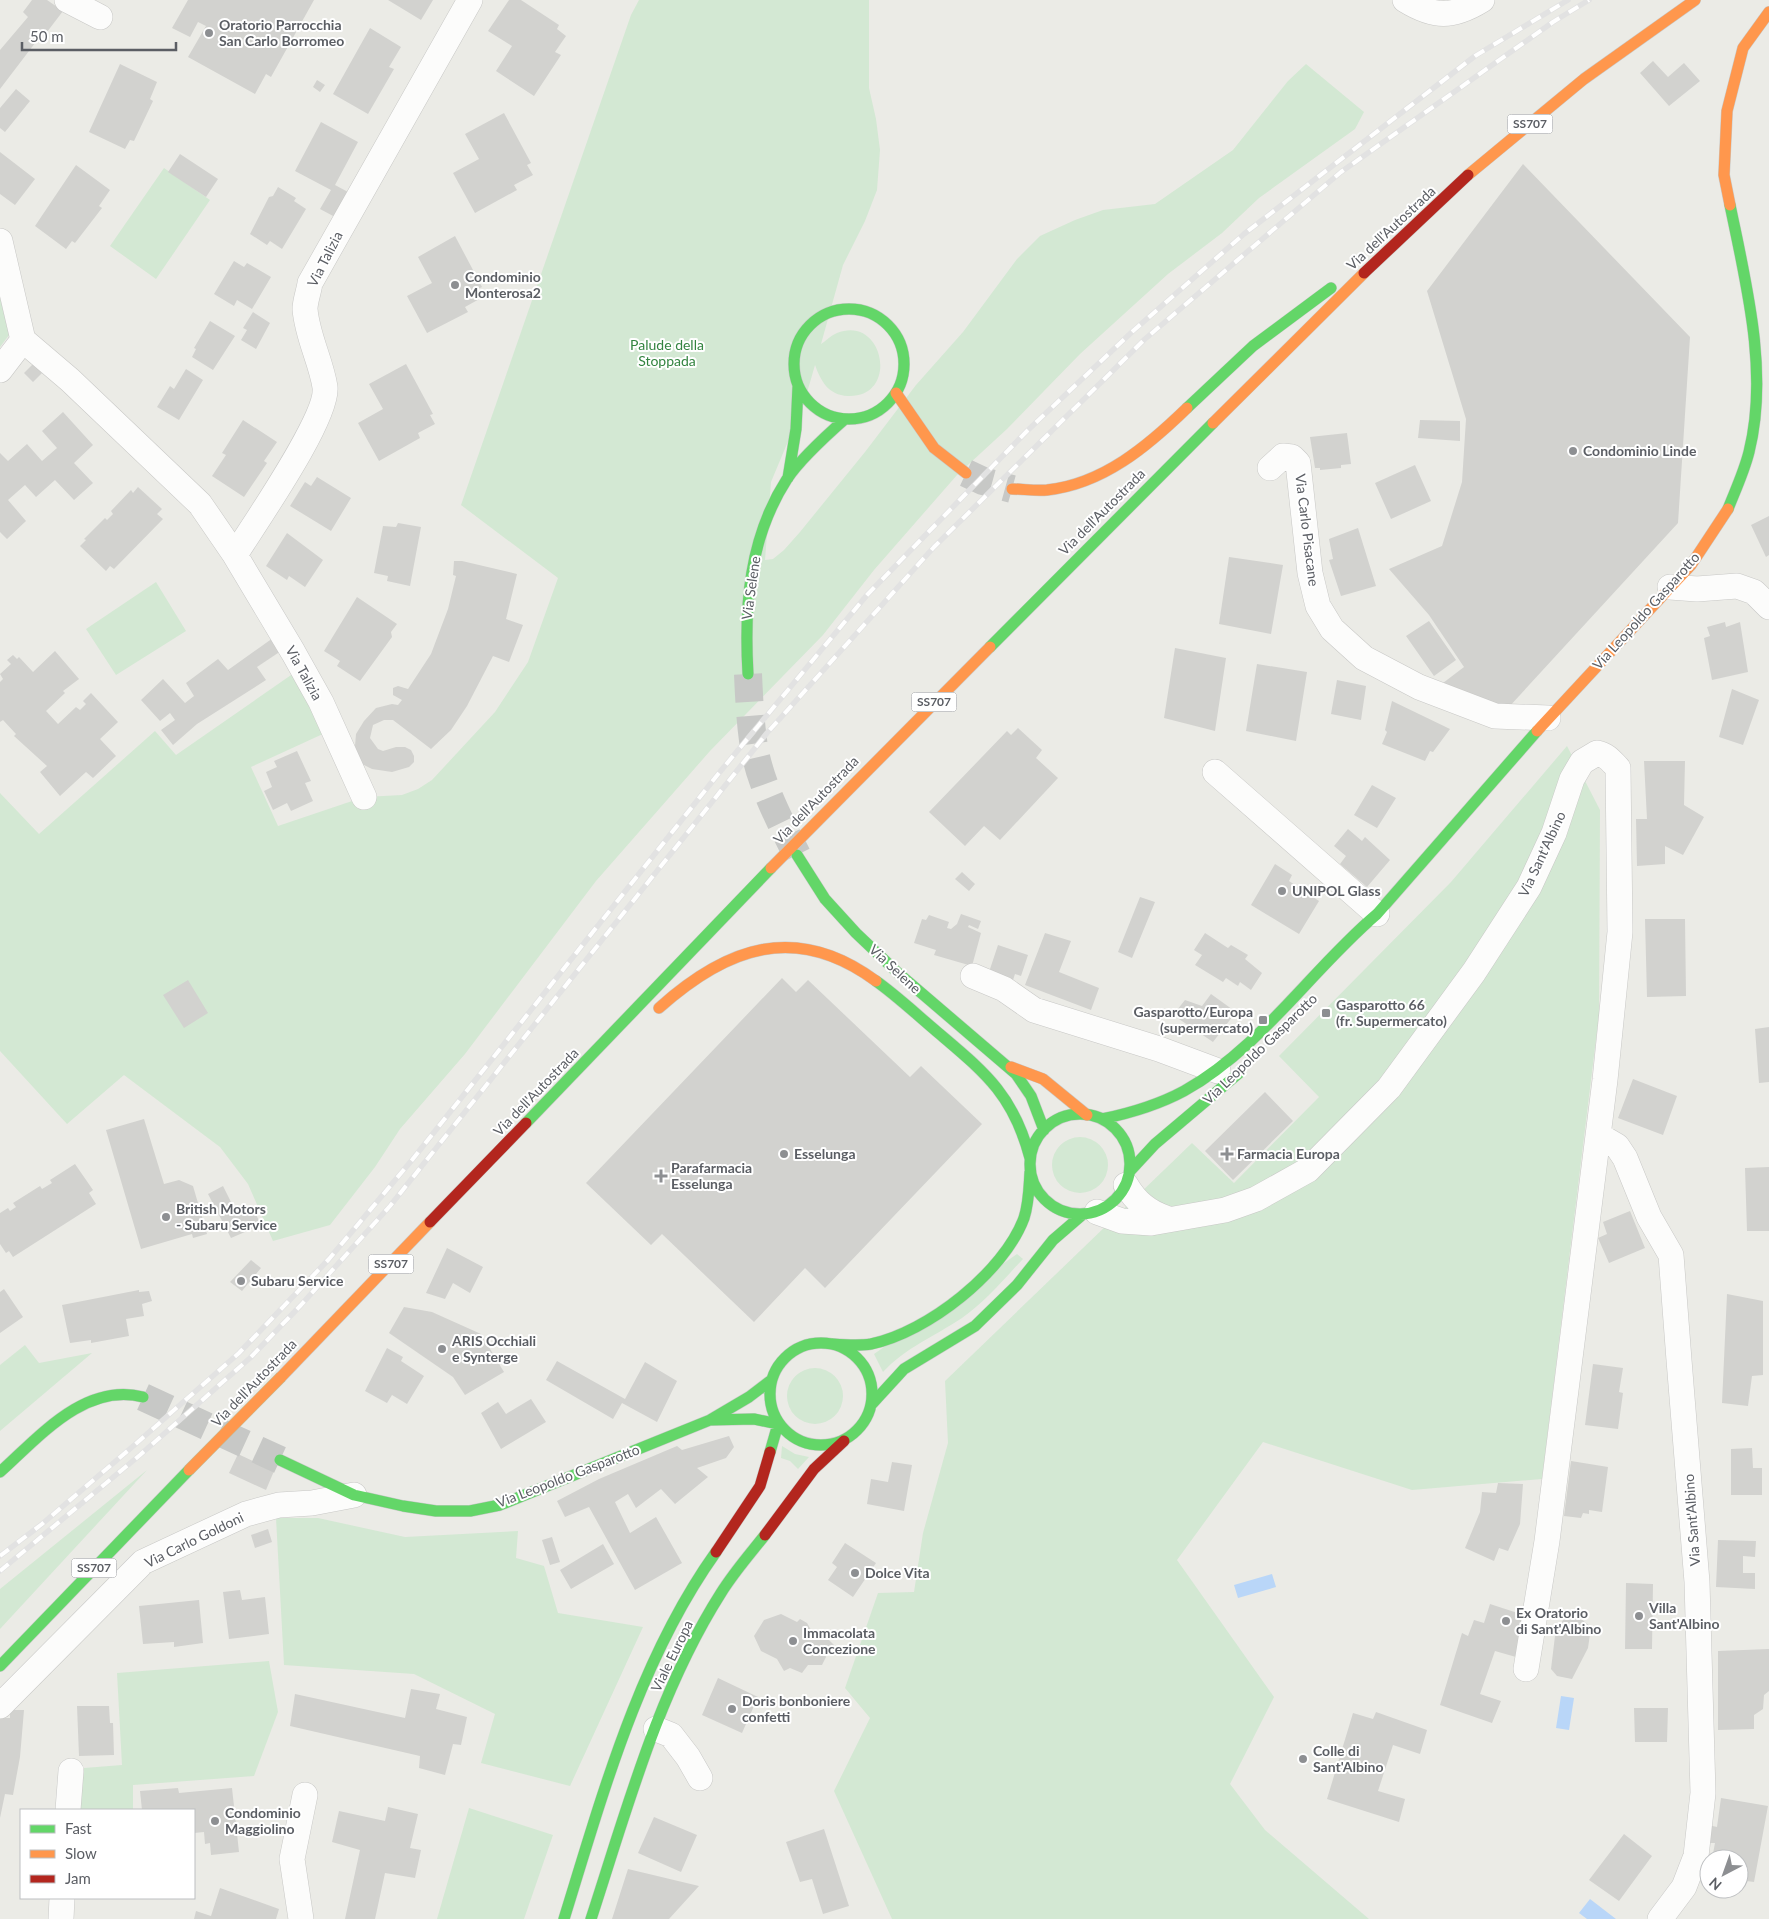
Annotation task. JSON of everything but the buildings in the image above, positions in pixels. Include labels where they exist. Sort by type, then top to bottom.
[{"type":"main road","name":"Via dell'Autostrada","points":[[0,1666],[501,1150],[835,801],[1376,262],[1492,154],[1584,79],[1695,0]]},
{"type":"main road","name":"Via Leopoldo Gasparotto","points":[[1102,1119],[1147,1109],[1188,1090],[1218,1071],[1251,1042],[1356,932],[1377,914],[1548,718],[1691,566],[1726,514],[1749,452],[1757,397],[1756,311],[1724,175],[1727,111],[1743,48],[1769,12]]},
{"type":"main road","points":[[1012,489],[1028,492],[1060,490],[1093,480],[1114,467],[1158,435],[1229,367],[1290,316],[1340,282],[1376,262]]},
{"type":"main road","name":"Via Selene","points":[[788,478],[796,429],[798,386],[794,369],[795,352],[801,336],[812,323],[826,314],[843,309],[860,310],[876,316],[889,327],[899,341],[904,357],[904,370],[896,393],[885,406],[870,415],[845,419],[820,412],[807,401],[798,386]]},
{"type":"main road","points":[[896,393],[931,448],[947,462],[966,473]]},
{"type":"main road","name":"Via Selene","points":[[748,674],[745,640],[747,600],[753,561],[772,506],[788,478],[829,433],[845,419]]},
{"type":"main road","name":"Via Selene","points":[[797,855],[836,911],[868,944],[907,982],[1010,1067],[1024,1081],[1044,1130]]},
{"type":"main road","name":"Via Leopoldo Gasparotto","points":[[1348,957],[1372,928],[1377,914]]},
{"type":"main road","points":[[650,1018],[690,981],[724,960],[750,951],[785,946],[806,948],[829,955],[870,976],[1002,1089],[1024,1135],[1030,1158]]},
{"type":"main road","name":"Via Leopoldo Gasparotto","points":[[710,1420],[754,1419],[778,1424],[788,1434],[801,1442],[815,1446],[830,1445],[844,1440],[856,1432],[866,1420],[871,1405],[904,1369],[975,1326],[998,1306],[1017,1286],[1053,1240],[1090,1213],[1119,1197],[1128,1178],[1160,1138],[1220,1091],[1248,1064]]},
{"type":"main road","name":"Via Selene","points":[[1010,1067],[1027,1070],[1037,1075],[1087,1114]]},
{"type":"main road","name":"Via Leopoldo Gasparotto","points":[[280,1460],[354,1495],[436,1511],[470,1511],[492,1506],[710,1420],[749,1397],[770,1381],[779,1363],[787,1354],[809,1344],[855,1345],[873,1343],[907,1330],[952,1302],[980,1279],[1002,1255],[1024,1220],[1028,1204],[1030,1158],[1035,1142],[1044,1130],[1064,1117],[1087,1114],[1102,1119],[1115,1128],[1125,1141],[1130,1156],[1128,1178]]},
{"type":"main road","points":[[501,1150],[535,1132]]},
{"type":"main road","name":"Via Leopoldo Gasparotto","points":[[1030,1170],[1034,1184],[1042,1197],[1054,1207],[1068,1213],[1090,1213]]},
{"type":"main road","points":[[833,1344],[848,1350],[864,1367],[872,1389],[871,1405]]},
{"type":"main road","points":[[770,1381],[769,1396],[771,1410],[778,1424]]},
{"type":"main road","points":[[0,1472],[76,1408],[109,1394],[125,1393],[143,1396]]},
{"type":"main road","name":"Viale Europa","points":[[564,1919],[601,1801],[647,1672],[697,1578],[749,1505],[760,1486],[778,1424]]},
{"type":"main road","name":"Viale Europa","points":[[591,1919],[656,1729],[678,1675],[721,1593],[803,1482],[825,1457],[844,1440]]},
{"type":"street","points":[[67,0],[100,17]]},
{"type":"street","name":"Via Talizia","points":[[235,555],[307,437],[325,401],[325,388],[313,347],[305,308],[310,283],[470,0]]},
{"type":"street","points":[[1405,0],[1421,10],[1453,14],[1465,10],[1482,0]]},
{"type":"street","points":[[0,241],[23,340],[0,370]]},
{"type":"street","name":"Via Talizia","points":[[23,340],[70,380],[194,498],[235,555],[294,652],[321,702],[364,797]]},
{"type":"street","name":"Via Carlo Pisacane","points":[[1270,468],[1283,456],[1292,457],[1298,463],[1310,573],[1318,606],[1332,629],[1364,658],[1419,687],[1496,716],[1548,718]]},
{"type":"street","points":[[1670,587],[1697,589],[1737,586],[1754,592],[1769,607]]},
{"type":"street","name":"Via Sant'Albino","points":[[1090,1213],[1129,1222],[1151,1223],[1166,1218],[1225,1210],[1256,1200],[1308,1170],[1389,1088],[1474,972],[1530,887],[1554,833],[1572,779],[1582,762],[1597,753],[1604,754],[1618,768],[1620,932],[1598,1138],[1546,1541],[1526,1669]]},
{"type":"street","points":[[1215,772],[1377,914]]},
{"type":"street","points":[[972,976],[1004,989],[1034,1010],[1174,1054],[1218,1071]]},
{"type":"street","points":[[1174,1054],[1187,1072],[1188,1090]]},
{"type":"street","name":"Via Sant'Albino","points":[[1598,1138],[1605,1139],[1617,1146],[1625,1158],[1649,1217],[1671,1255],[1679,1350],[1696,1582],[1703,1793],[1696,1856],[1684,1887],[1660,1919]]},
{"type":"street","points":[[1128,1178],[1136,1201],[1166,1218]]},
{"type":"street","name":"Via Carlo Goldoni","points":[[0,1706],[143,1562],[246,1514],[279,1506],[312,1503],[354,1495]]},
{"type":"street","points":[[656,1729],[671,1735],[688,1757],[700,1778]]},
{"type":"street","points":[[68,1809],[70,1770]]},
{"type":"street","points":[[301,1919],[292,1859],[305,1795]]},
{"type":"street","points":[[61,1919],[62,1899]]},
{"type":"green space","name":"Palude della Stoppada","points":[[639,0],[869,0],[869,88],[880,150],[877,190],[865,221],[843,265],[821,344],[837,333],[853,330],[866,335],[875,345],[880,358],[880,372],[875,384],[864,393],[848,396],[830,390],[815,365],[804,403],[771,482],[765,560],[773,559],[800,532],[916,385],[963,332],[1017,259],[1040,236],[1103,210],[1155,204],[1233,150],[1288,81],[1306,64],[1364,112],[1355,129],[1259,198],[1222,233],[1168,274],[1080,354],[1007,429],[957,475],[874,570],[823,635],[710,751],[596,881],[465,1054],[400,1129],[375,1167],[330,1225],[273,1241],[248,1184],[220,1147],[124,1075],[67,1124],[0,1051],[0,793],[39,834],[155,731],[176,755],[294,673],[325,733],[251,767],[278,826],[364,797],[402,795],[418,789],[432,780],[495,712],[528,662],[558,578],[461,505],[631,15]]},
{"type":"green space","points":[[164,168],[210,200],[156,279],[110,246]]},
{"type":"green space","points":[[0,297],[9,335],[0,347]]},
{"type":"green space","points":[[156,582],[186,631],[116,675],[86,629]]},
{"type":"green space","points":[[1567,746],[1600,810],[1599,1015],[1542,1479],[1412,1490],[1263,1442],[1177,1560],[1274,1697],[1230,1784],[1265,1830],[1369,1919],[892,1919],[834,1791],[870,1718],[845,1688],[878,1593],[914,1592],[923,1533],[948,1443],[945,1381],[1192,1143],[1234,1183],[1319,1097],[1279,1056],[1451,882]]},
{"type":"green space","points":[[1074,1137],[1086,1137],[1096,1141],[1104,1149],[1108,1165],[1104,1181],[1096,1189],[1086,1193],[1074,1193],[1064,1189],[1056,1181],[1052,1171],[1052,1159],[1056,1149],[1064,1141]]},
{"type":"green space","points":[[1017,1254],[1023,1259],[979,1305],[962,1318],[911,1349],[883,1372],[874,1354]]},
{"type":"green space","points":[[25,1345],[39,1363],[92,1353],[0,1431],[0,1365]]},
{"type":"green space","points":[[810,1368],[820,1368],[835,1376],[841,1385],[843,1396],[841,1407],[835,1416],[820,1424],[810,1424],[799,1419],[792,1412],[787,1401],[787,1391],[792,1380],[799,1373]]},
{"type":"green space","points":[[782,1446],[795,1454],[809,1457],[798,1469],[790,1461],[781,1458]]},
{"type":"green space","points":[[147,1470],[0,1629],[0,1589]]},
{"type":"green space","points":[[276,1518],[318,1518],[405,1537],[518,1531],[516,1558],[544,1566],[558,1613],[643,1627],[570,1786],[481,1763],[495,1714],[414,1674],[284,1665]]},
{"type":"green space","points":[[269,1661],[278,1712],[254,1776],[133,1785],[133,1809],[80,1809],[84,1768],[122,1765],[117,1673]]},
{"type":"green space","points":[[469,1808],[553,1835],[524,1919],[437,1919]]},
{"type":"water","points":[[1272,1574],[1276,1587],[1238,1598],[1234,1585]]},
{"type":"water","points":[[1561,1696],[1574,1698],[1569,1730],[1556,1728]]},
{"type":"water","points":[[1590,1899],[1616,1919],[1587,1919],[1579,1913]]},
{"type":"tunnel","points":[[966,473],[983,481],[1012,489]]},
{"type":"tunnel","points":[[748,674],[752,732],[759,770],[770,799],[797,855]]},
{"type":"tunnel","points":[[143,1397],[280,1460]]},
{"type":"railway","points":[[0,1556],[42,1524],[239,1353],[329,1259],[412,1160],[719,773],[867,595],[1028,430],[1133,331],[1244,234],[1475,56],[1568,0]]},
{"type":"railway","points":[[0,1571],[140,1455],[250,1358],[301,1305],[390,1206],[767,733],[934,547],[1145,339],[1341,172],[1553,22],[1589,0]]},
{"type":"traffic: fast","points":[[1728,509],[1749,452],[1755,422],[1757,391],[1753,328],[1743,265],[1730,205]]},
{"type":"traffic: fast","points":[[1187,408],[1253,346],[1331,288]]},
{"type":"traffic: fast","points":[[849,309],[870,313],[888,325],[900,343],[904,364],[900,385],[888,403],[870,415],[849,419],[828,415],[810,403],[798,385],[794,364],[798,343],[810,325],[828,313],[849,309]]},
{"type":"traffic: fast","points":[[788,478],[796,429],[798,386]]},
{"type":"traffic: fast","points":[[748,674],[747,623],[749,598],[752,573],[764,525],[774,502],[792,472],[845,419]]},
{"type":"traffic: fast","points":[[990,647],[1213,423]]},
{"type":"traffic: fast","points":[[1102,1119],[1144,1108],[1184,1091],[1212,1073],[1262,1031],[1330,959],[1377,914],[1537,731]]},
{"type":"traffic: fast","points":[[797,855],[825,899],[856,933],[898,973],[1016,1074],[1031,1096],[1044,1130]]},
{"type":"traffic: fast","points":[[526,1123],[771,868]]},
{"type":"traffic: fast","points":[[876,981],[982,1071],[1015,1116],[1030,1158]]},
{"type":"traffic: fast","points":[[1130,1171],[1155,1144],[1239,1073]]},
{"type":"traffic: fast","points":[[1080,1114],[1099,1118],[1115,1129],[1126,1145],[1130,1164],[1126,1183],[1115,1199],[1099,1210],[1080,1214],[1061,1210],[1045,1199],[1034,1183],[1030,1164],[1034,1145],[1045,1129],[1061,1118],[1080,1114]]},
{"type":"traffic: fast","points":[[833,1344],[866,1345],[893,1337],[916,1327],[961,1297],[1000,1259],[1014,1238],[1026,1212],[1030,1172]]},
{"type":"traffic: fast","points":[[871,1405],[904,1369],[975,1326],[1017,1285],[1053,1240],[1082,1215]]},
{"type":"traffic: fast","points":[[821,1343],[841,1346],[850,1351],[864,1365],[869,1374],[872,1394],[869,1414],[864,1423],[850,1437],[841,1442],[821,1445],[801,1442],[792,1437],[778,1423],[773,1414],[770,1394],[773,1374],[778,1365],[792,1351],[801,1346],[821,1343]]},
{"type":"traffic: fast","points":[[280,1460],[354,1495],[436,1511],[470,1511],[500,1505],[710,1420],[749,1397],[770,1381]]},
{"type":"traffic: fast","points":[[0,1472],[47,1429],[83,1405],[102,1397],[122,1394],[143,1397]]},
{"type":"traffic: fast","points":[[710,1420],[754,1419],[778,1424],[770,1452]]},
{"type":"traffic: fast","points":[[0,1666],[189,1470]]},
{"type":"traffic: fast","points":[[591,1919],[631,1794],[679,1670],[721,1593],[765,1535]]},
{"type":"traffic: fast","points":[[564,1919],[609,1776],[644,1682],[665,1637],[689,1594],[716,1552]]},
{"type":"traffic: slow","points":[[1468,175],[1584,79],[1695,0]]},
{"type":"traffic: slow","points":[[1730,205],[1724,175],[1727,111],[1743,48],[1769,12]]},
{"type":"traffic: slow","points":[[1213,423],[1364,273]]},
{"type":"traffic: slow","points":[[896,393],[934,448],[966,473]]},
{"type":"traffic: slow","points":[[1012,489],[1047,490],[1087,480],[1106,471],[1140,449],[1187,408]]},
{"type":"traffic: slow","points":[[1537,731],[1691,565],[1728,509]]},
{"type":"traffic: slow","points":[[771,868],[990,647]]},
{"type":"traffic: slow","points":[[659,1008],[710,970],[736,957],[763,950],[790,948],[818,952],[846,963],[876,981]]},
{"type":"traffic: slow","points":[[1011,1067],[1043,1079],[1087,1115]]},
{"type":"traffic: slow","points":[[281,1377],[430,1222]]},
{"type":"traffic: slow","points":[[189,1470],[281,1377]]},
{"type":"traffic: jam","points":[[1364,273],[1468,175]]},
{"type":"traffic: jam","points":[[430,1222],[526,1123]]},
{"type":"traffic: jam","points":[[765,1535],[814,1469],[844,1441]]},
{"type":"traffic: jam","points":[[716,1552],[760,1486],[770,1452]]},
{"type":"place","name":"Oratorio Parrocchia San Carlo Borromeo","points":[[209,33]]},
{"type":"place","name":"Condominio Monterosa2","points":[[455,285]]},
{"type":"place","name":"Condominio Linde","points":[[1573,451]]},
{"type":"place","name":"UNIPOL Glass","points":[[1282,891]]},
{"type":"place","name":"Gasparotto 66 (fr. Supermercato)","points":[[1326,1013]]},
{"type":"place","name":"Gasparotto/Europa (supermercato)","points":[[1263,1020]]},
{"type":"place","name":"Esselunga","points":[[784,1154]]},
{"type":"place","name":"Farmacia Europa","points":[[1227,1154]]},
{"type":"place","name":"Parafarmacia Esselunga","points":[[661,1176]]},
{"type":"place","name":"British Motors - Subaru Service","points":[[166,1217]]},
{"type":"place","name":"Subaru Service","points":[[241,1281]]},
{"type":"place","name":"ARIS Occhiali e Synterge","points":[[442,1349]]},
{"type":"place","name":"Dolce Vita","points":[[855,1573]]},
{"type":"place","name":"Villa Sant'Albino","points":[[1639,1616]]},
{"type":"place","name":"Ex Oratorio di Sant'Albino","points":[[1506,1621]]},
{"type":"place","name":"Immacolata Concezione","points":[[793,1641]]},
{"type":"place","name":"Doris bonboniere confetti","points":[[732,1709]]},
{"type":"place","name":"Colle di Sant'Albino","points":[[1303,1759]]},
{"type":"place","name":"Condominio Maggiolino","points":[[215,1821]]}]
